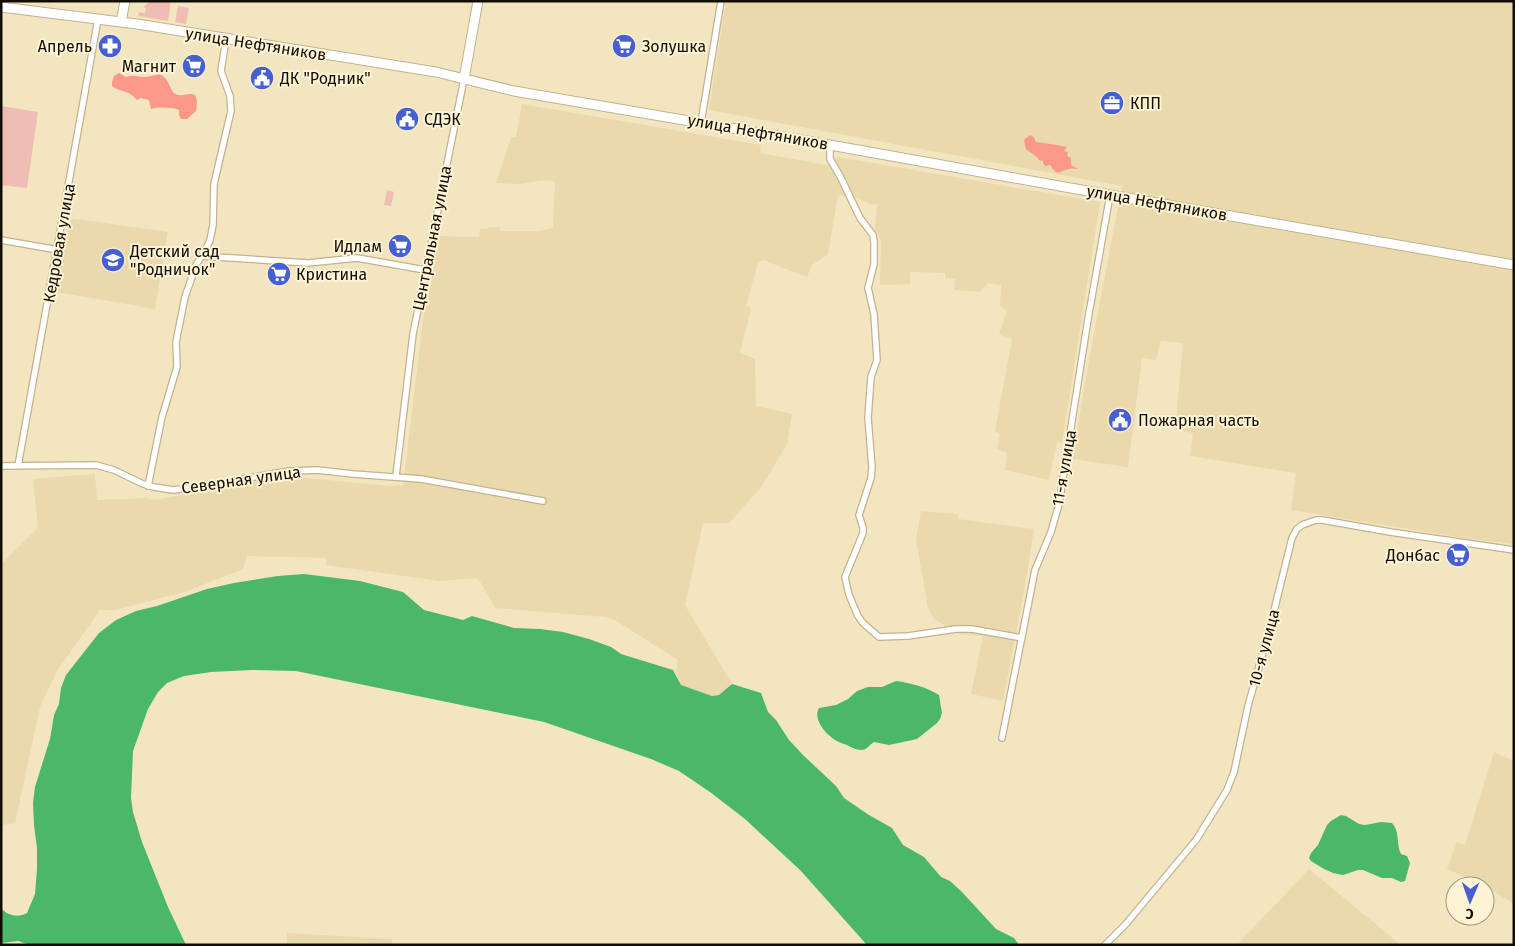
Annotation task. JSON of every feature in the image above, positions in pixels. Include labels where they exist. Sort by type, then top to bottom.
[{"type":"street","points":[[121,22],[125,1]]},
{"type":"street","name":"Центральная улица","points":[[396,476],[413,334],[478,1]]},
{"type":"street","points":[[701,123],[721,1]]},
{"type":"street","name":"улица Нефтяников","points":[[1,7],[121,22],[436,72],[514,91],[830,144],[1514,265]]},
{"type":"street","name":"Кедровая улица","points":[[18,466],[98,19]]},
{"type":"street","points":[[148,486],[164,412],[177,367],[177,336],[185,297],[196,265],[210,240],[213,225],[214,184],[231,111],[230,96],[221,72],[226,39]]},
{"type":"street","points":[[830,144],[830,160],[840,176],[860,218],[872,235],[874,242],[874,264],[868,288],[874,314],[877,360],[871,377],[868,418],[872,473],[870,485],[859,515],[863,533],[845,577],[849,595],[863,623],[879,637],[972,629],[1022,638]]},
{"type":"street","name":"11-я улица","points":[[1002,738],[1035,570],[1051,532],[1059,504],[1088,318],[1110,195]]},
{"type":"street","points":[[1,240],[58,250]]},
{"type":"street","points":[[202,256],[308,263],[357,258],[425,270]]},
{"type":"street","name":"Северная улица","points":[[1,466],[96,464],[148,486],[164,489],[181,489],[301,470],[372,476],[396,476],[543,501]]},
{"type":"street","name":"10-я улица","points":[[1105,945],[1125,925],[1196,840],[1227,790],[1234,772],[1248,706],[1292,538],[1297,529],[1310,521],[1322,520],[1514,550]]},
{"type":"shaded area","points":[[151,1],[171,1],[168,21],[138,16],[139,12],[145,13],[146,8],[143,7]]},
{"type":"shaded area","points":[[726,1],[1514,1],[1514,544],[1291,510],[1296,473],[1190,456],[1193,433],[1175,430],[1183,343],[1161,341],[1156,360],[1142,358],[1128,467],[1072,459],[1122,186],[709,110]]},
{"type":"shaded area","points":[[178,6],[189,8],[186,24],[175,22]]},
{"type":"shaded area","points":[[119,73],[126,77],[161,75],[174,93],[178,95],[191,94],[196,97],[196,111],[187,119],[181,119],[179,110],[176,109],[151,109],[149,100],[141,98],[137,100],[131,94],[112,86],[114,76]]},
{"type":"shaded area","points":[[522,104],[761,145],[760,153],[826,165],[838,157],[1100,202],[1062,443],[1057,442],[1049,480],[1005,470],[1007,453],[997,449],[1000,434],[995,431],[1012,339],[999,334],[1007,311],[1000,306],[1001,285],[988,283],[979,292],[954,290],[955,279],[945,278],[945,273],[910,272],[910,284],[880,285],[881,240],[875,230],[877,204],[871,205],[856,197],[838,195],[828,254],[812,265],[807,277],[763,260],[758,263],[746,306],[751,308],[740,353],[755,359],[756,406],[792,414],[787,444],[762,486],[729,523],[703,523],[685,605],[732,684],[719,695],[712,696],[681,685],[676,673],[678,660],[615,620],[605,617],[495,608],[478,578],[439,581],[326,565],[327,558],[247,556],[243,569],[187,591],[116,610],[100,610],[57,671],[40,707],[15,823],[1,825],[1,564],[38,528],[33,479],[95,474],[97,500],[146,498],[155,500],[286,476],[389,486],[403,485],[423,320],[440,236],[479,237],[480,229],[487,229],[488,227],[500,227],[500,231],[539,231],[553,228],[555,181],[547,180],[518,184],[496,183],[511,137],[516,137]]},
{"type":"shaded area","points":[[1,106],[38,112],[27,188],[1,185]]},
{"type":"shaded area","points":[[1030,135],[1034,137],[1036,142],[1067,147],[1064,151],[1068,152],[1067,156],[1071,158],[1071,165],[1078,169],[1057,173],[1050,165],[1045,166],[1043,161],[1026,149],[1024,140]]},
{"type":"shaded area","points":[[387,190],[394,192],[391,206],[384,205]]},
{"type":"shaded area","name":"Детский сад \"Родничок\"","points":[[69,218],[168,232],[155,309],[56,292]]},
{"type":"shaded area","points":[[921,511],[958,514],[958,519],[1034,529],[1003,701],[971,694],[983,636],[959,634],[934,619],[928,608],[916,540]]},
{"type":"shaded area","points":[[304,574],[360,581],[403,592],[424,610],[463,620],[472,616],[514,628],[563,632],[589,639],[611,647],[621,654],[673,670],[681,685],[712,696],[719,695],[732,684],[761,693],[768,712],[776,720],[789,740],[836,786],[844,798],[892,828],[903,845],[924,857],[941,877],[950,881],[962,892],[996,929],[1014,938],[1019,945],[867,945],[801,871],[745,819],[679,771],[651,759],[544,722],[296,671],[252,670],[211,672],[184,676],[167,683],[158,692],[148,709],[133,751],[131,798],[133,812],[142,842],[168,907],[186,945],[30,945],[18,941],[1,943],[1,908],[10,914],[24,915],[27,913],[35,894],[37,848],[33,803],[35,787],[50,739],[61,688],[66,675],[99,633],[116,620],[136,611],[207,589],[278,576]]},
{"type":"shaded area","points":[[896,681],[918,686],[939,695],[942,713],[940,719],[917,739],[889,745],[874,742],[865,749],[859,750],[835,740],[819,723],[817,713],[819,708],[836,705],[848,699],[857,691],[868,687],[882,687]]},
{"type":"shaded area","points":[[1494,752],[1514,761],[1514,904],[1495,892],[1495,876],[1463,876],[1447,869],[1457,842],[1465,845]]},
{"type":"shaded area","points":[[1341,815],[1365,825],[1381,822],[1392,823],[1396,830],[1401,854],[1407,856],[1410,863],[1405,881],[1401,882],[1392,878],[1382,878],[1363,870],[1343,875],[1333,873],[1311,861],[1309,858],[1311,853],[1318,845],[1327,825]]},
{"type":"shaded area","points":[[1309,869],[1401,945],[1237,945]]},
{"type":"shaded area","points":[[287,933],[392,939],[392,945],[287,945]]},
{"type":"place","name":"Апрель","points":[[110,46]]},
{"type":"place","name":"Золушка","points":[[624,46]]},
{"type":"place","name":"Магнит","points":[[194,66]]},
{"type":"place","name":"ДК \"Родник\"","points":[[262,78]]},
{"type":"place","name":"КПП","points":[[1112,103]]},
{"type":"place","name":"СДЭК","points":[[407,119]]},
{"type":"place","name":"Идлам","points":[[400,246]]},
{"type":"place","name":"Детский сад \"Родничок\"","points":[[113,260]]},
{"type":"place","name":"Кристина","points":[[279,274]]},
{"type":"place","name":"Пожарная часть","points":[[1120,420]]},
{"type":"place","name":"Донбас","points":[[1458,555]]}]
